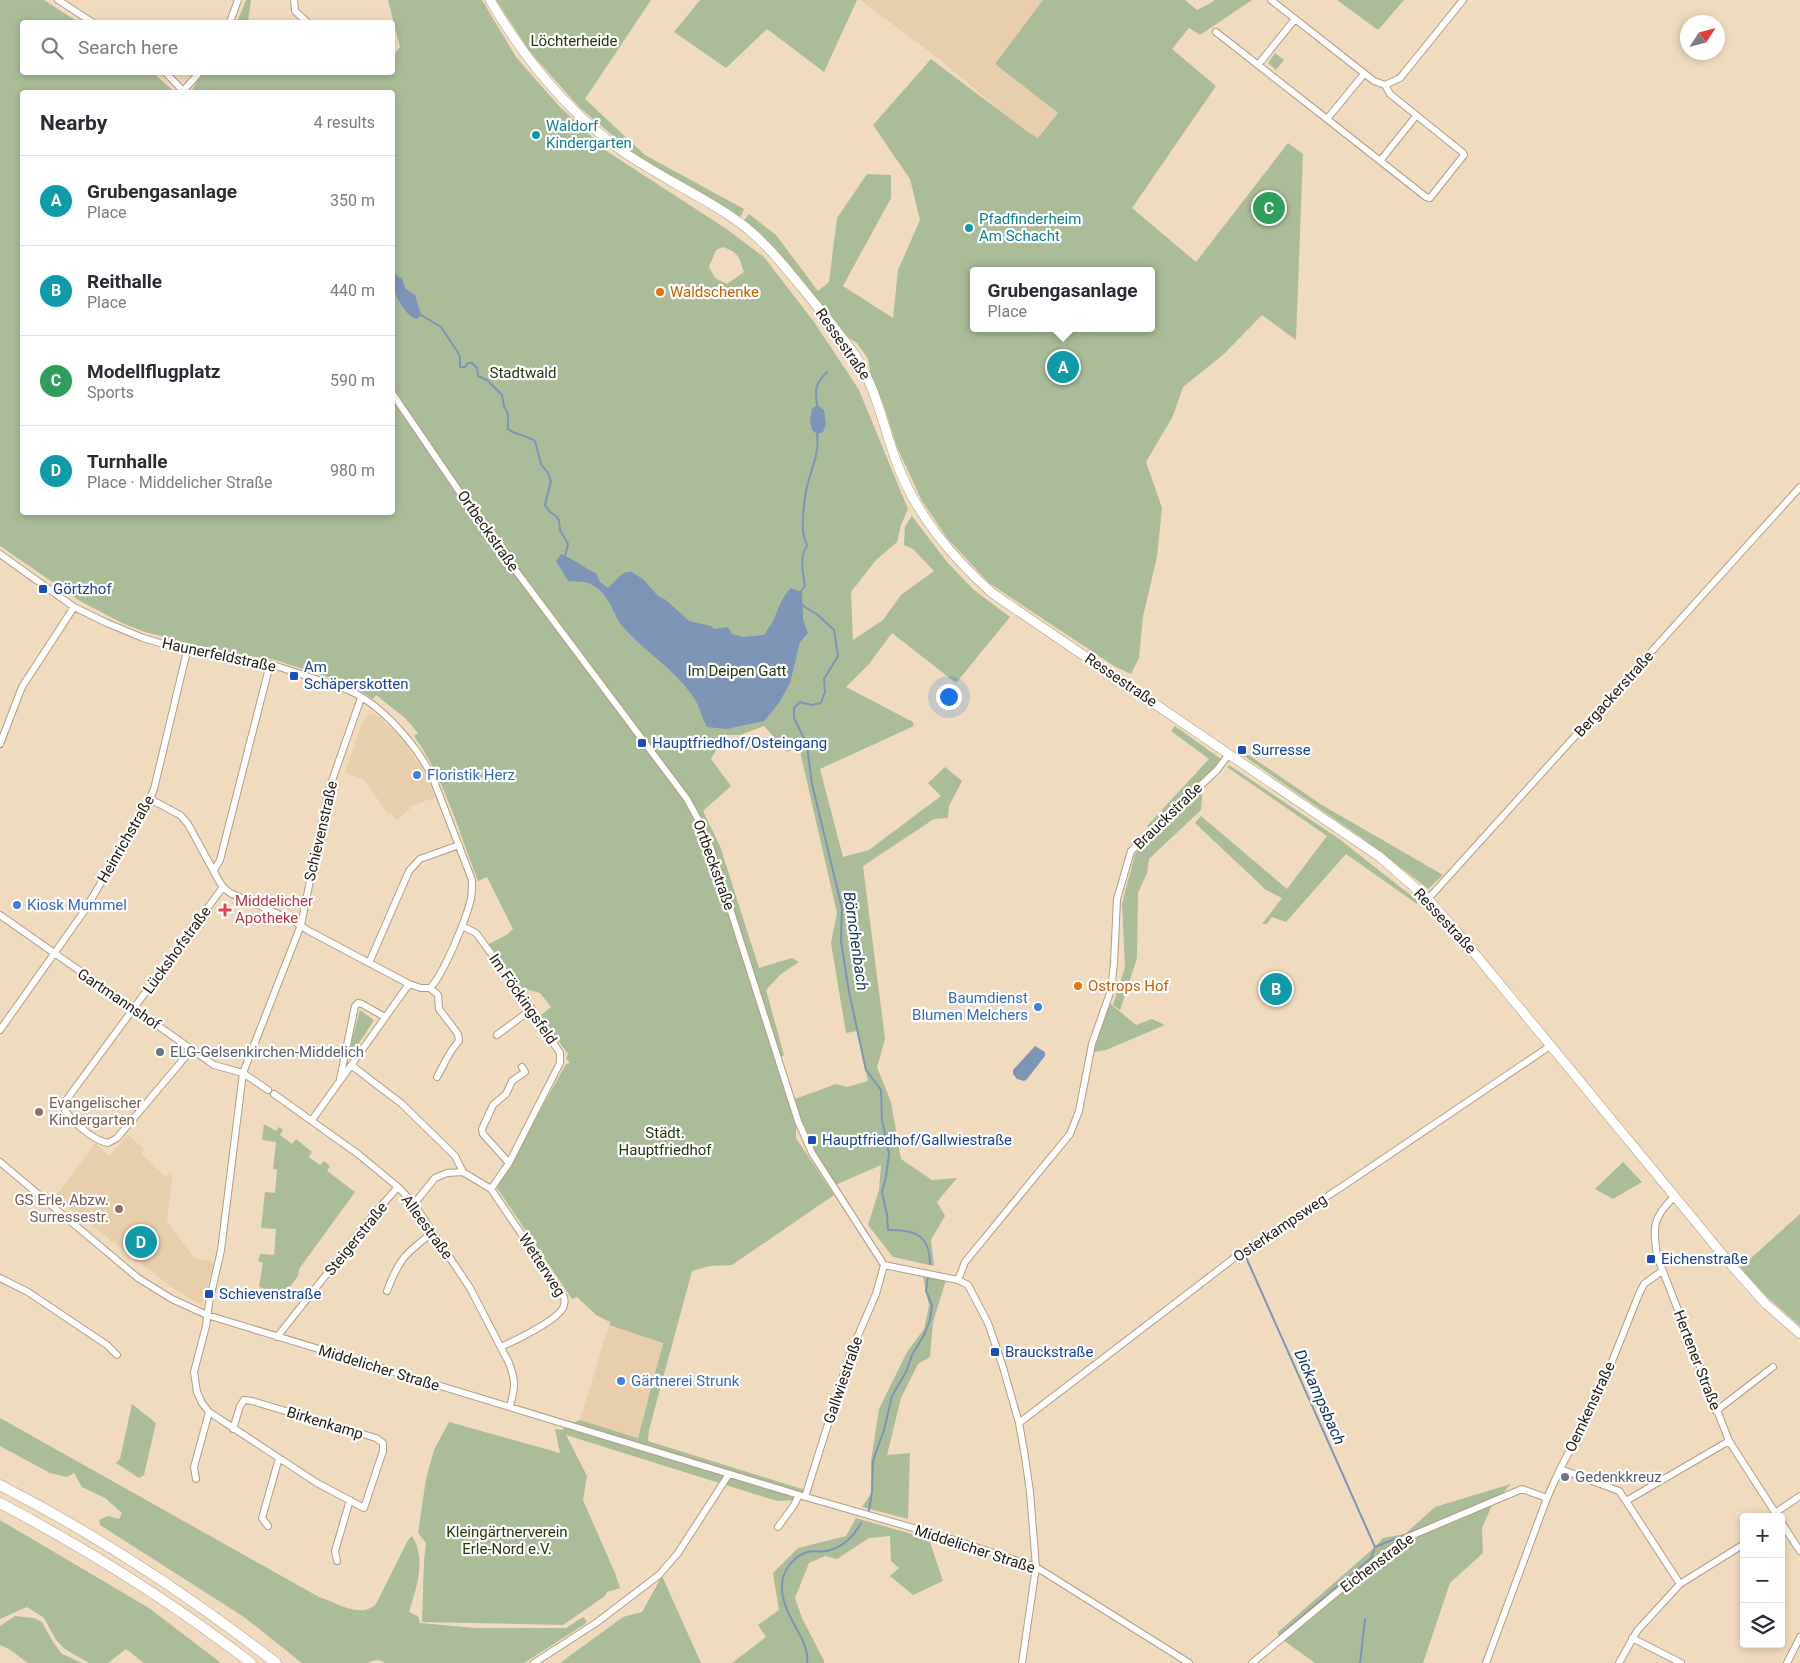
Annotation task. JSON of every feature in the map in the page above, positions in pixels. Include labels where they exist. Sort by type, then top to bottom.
[{"type":"highway","points":[[0,1486],[80,1530],[150,1574],[276,1663]]},
{"type":"highway","points":[[0,1502],[141,1586],[252,1663]]},
{"type":"main road","name":"Ressestraße","points":[[490,0],[503,23],[547,81],[576,111],[614,145],[669,181],[738,222],[757,238],[785,268],[842,338],[863,369],[872,386],[898,466],[913,498],[940,539],[965,568],[992,593],[1380,857],[1428,899],[1756,1295],[1800,1334]]},
{"type":"street","points":[[58,0],[89,20]]},
{"type":"street","points":[[231,20],[238,0]]},
{"type":"street","points":[[294,0],[295,11],[305,20]]},
{"type":"street","points":[[1271,0],[1364,74],[1385,85],[1400,78],[1463,0]]},
{"type":"street","points":[[1258,65],[1295,19]]},
{"type":"street","points":[[1216,32],[1328,119],[1353,141],[1426,197],[1430,198],[1464,155],[1390,94],[1385,85]]},
{"type":"street","points":[[1328,119],[1364,74]]},
{"type":"street","points":[[168,75],[181,90]]},
{"type":"street","points":[[185,90],[197,75]]},
{"type":"street","points":[[1380,161],[1416,116]]},
{"type":"street","name":"Ortbeckstraße","points":[[395,397],[489,535],[687,800],[695,814],[712,849],[798,1121],[812,1153],[884,1265]]},
{"type":"street","name":"Bergackerstraße","points":[[1428,899],[1800,487]]},
{"type":"street","name":"Haunerfeldstraße","points":[[0,554],[74,606],[106,623],[187,651],[270,664],[352,691],[392,722],[424,761],[432,776],[472,880],[471,898],[462,926],[438,979],[430,988]]},
{"type":"street","points":[[0,744],[8,719],[22,687],[74,606]]},
{"type":"street","name":"Heinrichstraße","points":[[0,1030],[85,910],[150,799],[187,651]]},
{"type":"street","points":[[214,870],[220,860],[270,664]]},
{"type":"street","name":"Schievenstraße","points":[[207,1315],[221,1250],[243,1073],[301,925],[328,792],[361,698]]},
{"type":"street","name":"Brauckstraße","points":[[958,1280],[965,1262],[1070,1134],[1079,1111],[1092,1044],[1111,990],[1117,900],[1131,851],[1218,770],[1229,754]]},
{"type":"street","points":[[150,799],[180,815],[188,824],[223,887],[230,893],[301,925],[409,984],[421,988],[430,988],[438,995],[440,1010],[458,1034],[459,1041],[452,1048],[450,1056],[437,1077]]},
{"type":"street","points":[[370,963],[409,872],[420,859],[459,845]]},
{"type":"street","name":"Lückshofstraße","points":[[192,1049],[117,1138],[108,1143],[98,1141],[65,1111],[67,1100],[223,887]]},
{"type":"street","name":"Gartmannshof","points":[[0,915],[214,1065],[243,1073]]},
{"type":"street","name":"Im Föckingsfeld","points":[[462,926],[476,933],[532,1009],[560,1053],[560,1063],[509,1163],[491,1189]]},
{"type":"street","points":[[312,1120],[409,984]]},
{"type":"street","points":[[339,1082],[355,1006],[358,1003],[362,1004],[385,1017]]},
{"type":"street","points":[[497,1035],[532,1009]]},
{"type":"street","name":"Osterkampsweg","points":[[1019,1423],[1242,1252],[1354,1179],[1550,1046]]},
{"type":"street","name":"Wetterweg","points":[[351,1065],[402,1104],[454,1156],[463,1172],[491,1189],[564,1296],[565,1302],[558,1313],[538,1328],[501,1348]]},
{"type":"street","points":[[509,1163],[483,1134],[482,1129],[493,1105],[506,1094],[512,1082],[525,1072],[522,1067]]},
{"type":"street","name":"Alleestraße","points":[[243,1073],[358,1154],[398,1187],[414,1204],[470,1288],[501,1348],[514,1376],[515,1388],[510,1406]]},
{"type":"street","name":"Middelicher Straße","points":[[0,1162],[138,1278],[172,1299],[207,1315],[802,1496],[948,1538],[1036,1567],[1189,1663]]},
{"type":"street","points":[[414,1204],[435,1178],[447,1173],[463,1172]]},
{"type":"street","name":"Steigerstraße","points":[[277,1337],[374,1214],[398,1187]]},
{"type":"street","name":"Hertener Straße","points":[[1674,1197],[1661,1210],[1656,1220],[1654,1234],[1657,1256],[1729,1441],[1775,1513]]},
{"type":"street","points":[[387,1291],[401,1259],[432,1232]]},
{"type":"street","points":[[884,1265],[958,1280],[968,1285],[988,1323],[1019,1423],[1030,1492],[1036,1567],[1022,1663]]},
{"type":"street","name":"Gallwiestraße","points":[[802,1496],[844,1370],[876,1294],[884,1265]]},
{"type":"street","name":"Oemkenstraße","points":[[1486,1663],[1547,1498],[1596,1399],[1638,1294],[1644,1284],[1662,1270]]},
{"type":"street","points":[[0,1278],[28,1292],[92,1334],[117,1355]]},
{"type":"street","name":"Birkenkamp","points":[[207,1315],[194,1372],[197,1392],[209,1412],[233,1428],[317,1483],[364,1508],[383,1451],[383,1443],[376,1438],[244,1400],[240,1406],[233,1428]]},
{"type":"street","points":[[1716,1411],[1773,1367]]},
{"type":"street","points":[[196,1479],[194,1467],[209,1412]]},
{"type":"street","points":[[1626,1501],[1729,1441]]},
{"type":"street","points":[[268,1526],[262,1518],[279,1458]]},
{"type":"street","points":[[1560,1469],[1619,1491],[1680,1584]]},
{"type":"street","points":[[534,1663],[596,1623],[659,1575],[678,1553],[729,1474]]},
{"type":"street","name":"Eichenstraße","points":[[1252,1663],[1377,1559],[1406,1538],[1522,1489],[1547,1498]]},
{"type":"street","points":[[778,1527],[802,1496]]},
{"type":"street","points":[[1779,1513],[1800,1496]]},
{"type":"street","points":[[337,1561],[336,1549],[350,1500]]},
{"type":"street","points":[[794,1505],[800,1511]]},
{"type":"street","points":[[1785,1528],[1800,1551]]},
{"type":"street","points":[[1619,1663],[1632,1638],[1680,1584],[1740,1546]]},
{"type":"street","points":[[1787,1663],[1800,1637]]},
{"type":"street","points":[[1632,1638],[1681,1663]]},
{"type":"shaded area","points":[[860,0],[1043,0],[995,64],[1058,113],[1038,138],[1016,124],[938,58]]},
{"type":"shaded area","points":[[368,715],[378,716],[403,740],[421,766],[436,797],[409,807],[410,809],[396,820],[391,813],[388,814],[363,779],[345,773],[363,720]]},
{"type":"shaded area","name":"GS Erle, Abzw. Surressestr.","points":[[128,1135],[144,1149],[141,1154],[166,1177],[170,1172],[172,1180],[167,1221],[194,1258],[214,1262],[202,1305],[177,1291],[55,1197],[95,1143],[109,1156]]},
{"type":"shaded area","points":[[609,1325],[663,1343],[638,1438],[580,1420]]},
{"type":"green space","points":[[0,0],[44,0],[75,20],[20,20],[20,75],[155,75],[173,90],[20,90],[20,515],[395,515],[395,399],[489,538],[691,802],[648,741],[492,535],[395,393],[395,90],[192,90],[201,75],[395,75],[395,53],[400,47],[395,20],[393,20],[388,0],[482,0],[516,57],[559,106],[608,152],[725,228],[764,257],[814,322],[859,390],[908,509],[901,525],[897,542],[876,560],[851,592],[853,640],[883,620],[901,595],[934,571],[913,549],[904,545],[905,526],[912,516],[947,562],[974,590],[1010,617],[956,683],[892,633],[869,664],[846,687],[913,722],[914,726],[820,769],[843,857],[869,850],[941,796],[928,783],[945,767],[962,781],[949,806],[948,818],[934,819],[863,866],[885,1039],[877,1067],[891,1102],[901,1159],[932,1180],[957,1178],[937,1202],[945,1216],[931,1240],[934,1266],[893,1257],[868,1225],[879,1190],[881,1165],[833,1186],[812,1153],[792,1100],[836,1084],[847,1087],[868,1081],[857,1031],[846,1033],[831,943],[837,913],[799,747],[787,752],[764,726],[740,735],[725,735],[711,759],[731,786],[703,811],[720,846],[759,968],[792,958],[799,962],[781,974],[766,990],[784,1055],[776,1060],[796,1122],[796,1138],[834,1195],[732,1265],[710,1266],[692,1271],[649,1430],[648,1441],[805,1490],[797,1500],[777,1501],[566,1435],[587,1476],[583,1500],[620,1588],[607,1592],[605,1596],[563,1625],[422,1622],[426,1543],[418,1533],[426,1479],[434,1450],[449,1422],[560,1453],[555,1429],[562,1430],[566,1426],[580,1420],[638,1438],[663,1343],[609,1325],[610,1322],[596,1315],[577,1297],[572,1299],[497,1188],[566,1064],[570,1063],[566,1058],[568,1054],[540,1016],[551,1007],[540,993],[522,988],[489,944],[508,934],[513,929],[487,877],[478,881],[443,788],[414,736],[418,733],[405,718],[376,695],[373,699],[349,684],[272,659],[225,653],[145,632],[122,623],[80,601],[0,546]],"holes":[[[723,247],[732,251],[741,262],[744,272],[727,284],[715,278],[709,267],[716,250]]]},
{"type":"green space","points":[[246,0],[251,0],[248,20],[238,20]]},
{"type":"green space","name":"Löchterheide","points":[[496,0],[651,0],[585,99],[645,155],[744,209],[740,218],[642,160],[579,107],[530,52]]},
{"type":"green space","points":[[700,0],[857,0],[824,72],[767,29],[726,68],[674,32]]},
{"type":"green space","points":[[1043,0],[1185,0],[1197,10],[1214,0],[1252,0],[1200,35],[1189,28],[1172,49],[1216,86],[1132,208],[1196,262],[1288,143],[1303,154],[1296,340],[1262,315],[1224,354],[1183,387],[1173,416],[1146,462],[1162,508],[1157,557],[1143,616],[1139,658],[1131,674],[1114,666],[989,583],[947,538],[922,501],[897,447],[885,409],[871,376],[868,359],[857,343],[844,335],[773,247],[744,220],[749,214],[776,235],[818,291],[829,282],[837,218],[867,174],[891,175],[891,198],[843,286],[893,318],[898,270],[920,220],[910,179],[873,125],[931,59],[1038,138],[1058,113],[995,64]]},
{"type":"green space","points":[[1337,0],[1404,0],[1378,30]]},
{"type":"green space","points":[[1275,53],[1284,60],[1276,70],[1268,63]]},
{"type":"green space","points":[[1175,726],[1221,759],[1203,781],[1201,810],[1149,859],[1147,873],[1138,893],[1137,958],[1120,1010],[1113,1005],[1125,967],[1122,904],[1135,854],[1154,834],[1147,826],[1209,759],[1171,731]]},
{"type":"green space","points":[[1237,747],[1322,805],[1443,875],[1428,889],[1365,840],[1238,752]]},
{"type":"green space","points":[[1229,765],[1338,838],[1418,901],[1417,904],[1346,854],[1286,922],[1272,917],[1267,924],[1262,924],[1282,898],[1266,890],[1195,823],[1201,816],[1287,889],[1327,836],[1227,767]]},
{"type":"green space","points":[[1107,1001],[1136,1025],[1152,1019],[1165,1025],[1106,1050],[1090,1053]]},
{"type":"green space","points":[[360,1010],[374,1020],[352,1054],[347,1058]]},
{"type":"green space","points":[[264,1124],[276,1131],[279,1127],[283,1130],[280,1135],[292,1144],[296,1139],[312,1152],[309,1157],[320,1165],[324,1161],[330,1166],[327,1171],[355,1192],[299,1269],[298,1276],[280,1301],[266,1298],[268,1290],[259,1287],[263,1263],[258,1261],[260,1254],[274,1255],[276,1229],[261,1228],[265,1192],[275,1193],[277,1170],[273,1169],[276,1142],[262,1140]]},
{"type":"green space","points":[[1623,1162],[1642,1182],[1613,1199],[1595,1189]]},
{"type":"green space","points":[[1800,1214],[1800,1326],[1767,1297],[1740,1268]]},
{"type":"green space","points":[[922,1272],[947,1277],[933,1322],[930,1357],[918,1364],[901,1398],[887,1455],[910,1453],[908,1519],[862,1507],[871,1494],[871,1461],[879,1409],[907,1352],[924,1329],[929,1306]]},
{"type":"green space","points":[[132,1404],[156,1423],[144,1475],[139,1478],[116,1463],[120,1459]]},
{"type":"green space","points":[[0,1418],[319,1597],[341,1606],[363,1610],[376,1604],[408,1540],[412,1536],[419,1554],[419,1574],[409,1612],[418,1616],[420,1623],[476,1628],[566,1628],[583,1617],[587,1621],[524,1663],[385,1663],[376,1660],[368,1663],[302,1663],[244,1617],[100,1525],[99,1520],[108,1516],[119,1519],[122,1513],[105,1498],[82,1487],[74,1473],[67,1477],[50,1473],[0,1446]]},
{"type":"green space","points":[[1511,1484],[1492,1505],[1482,1528],[1483,1553],[1450,1583],[1423,1663],[1315,1663],[1283,1640],[1277,1633],[1383,1538],[1405,1534],[1435,1507]]},
{"type":"green space","points":[[856,1518],[929,1539],[943,1581],[913,1595],[890,1576],[899,1568],[891,1561],[890,1536],[869,1538],[837,1559],[825,1556],[809,1563],[795,1598],[802,1618],[824,1663],[732,1663],[766,1637],[758,1625],[779,1610],[773,1573],[798,1548],[846,1536]]},
{"type":"green space","points":[[0,1520],[149,1608],[221,1663],[144,1663],[126,1649],[108,1663],[89,1663],[65,1649],[56,1640],[44,1618],[27,1607],[0,1619]]},
{"type":"green space","points":[[662,1576],[701,1663],[560,1663],[623,1617],[642,1612]]},
{"type":"green space","points":[[15,1616],[34,1618],[42,1622],[62,1654],[82,1663],[28,1663],[9,1649],[0,1645],[0,1626]]},
{"type":"water","points":[[395,277],[402,278],[405,288],[415,295],[421,315],[417,319],[406,312],[400,303],[395,293]]},
{"type":"water","points":[[817,405],[824,410],[826,424],[823,432],[817,434],[812,430],[810,421],[812,409]]},
{"type":"water","points":[[561,554],[596,573],[600,582],[608,588],[621,575],[626,572],[632,572],[644,580],[658,596],[666,600],[689,621],[711,626],[714,629],[728,627],[732,634],[743,637],[764,635],[772,623],[780,603],[791,588],[799,591],[802,590],[803,619],[808,633],[800,642],[790,683],[779,703],[764,721],[727,729],[707,727],[696,701],[687,688],[623,627],[603,593],[589,583],[568,581],[556,561]]},
{"type":"water","points":[[1035,1046],[1045,1052],[1045,1056],[1027,1079],[1024,1081],[1017,1079],[1013,1074],[1013,1070]]},
{"type":"waterway","points":[[421,315],[441,327],[460,357],[460,367],[465,367],[468,363],[472,363],[477,368],[478,376],[487,380],[502,395],[508,414],[508,429],[535,441],[541,464],[551,481],[545,505],[559,520],[560,530],[568,544],[565,556]]},
{"type":"waterway","points":[[817,405],[817,387],[827,372]]},
{"type":"waterway","points":[[802,590],[805,586],[802,560],[807,546],[803,533],[803,511],[806,491],[816,456],[817,434]]},
{"type":"waterway","name":"Börnchenbach","points":[[802,605],[818,615],[834,630],[838,656],[824,679],[825,692],[821,703],[811,705],[800,702],[794,708],[794,718],[807,745],[812,784],[842,908],[841,941],[849,992],[866,1070],[881,1090],[882,1120],[889,1154],[882,1192],[888,1230],[906,1231],[924,1240],[930,1264]]},
{"type":"waterway","name":"Dickampsbach","points":[[1245,1255],[1375,1547]]},
{"type":"waterway","points":[[869,1510],[872,1492],[873,1461],[884,1430],[892,1396],[906,1372],[912,1355],[924,1335],[930,1320],[932,1305],[926,1291],[928,1275]]},
{"type":"waterway","points":[[807,1663],[805,1646],[783,1598],[783,1577],[792,1562],[802,1554],[812,1551],[827,1551],[840,1546],[852,1536],[861,1523]]},
{"type":"waterway","points":[[1284,1632],[1371,1558],[1375,1547],[1427,1526]]},
{"type":"waterway","points":[[1360,1663],[1365,1619]]},
{"type":"place","name":"Waldorf Kindergarten","points":[[536,135]]},
{"type":"place","name":"Modellflugplatz","points":[[1269,208]]},
{"type":"place","name":"Pfadfinderheim Am Schacht","points":[[969,228]]},
{"type":"place","name":"Waldschenke","points":[[660,292]]},
{"type":"place","name":"Grubengasanlage","points":[[1063,367]]},
{"type":"place","name":"Görtzhof","points":[[43,589]]},
{"type":"place","name":"Am Schäperskotten","points":[[294,676]]},
{"type":"place","name":"Hauptfriedhof/Osteingang","points":[[642,743]]},
{"type":"place","name":"Surresse","points":[[1242,750]]},
{"type":"place","name":"Floristik Herz","points":[[417,775]]},
{"type":"place","name":"Kiosk Mummel","points":[[17,905]]},
{"type":"place","name":"Middelicher Apotheke","points":[[225,910]]},
{"type":"place","name":"Ostrops Hof","points":[[1078,986]]},
{"type":"place","name":"Reithalle","points":[[1276,989]]},
{"type":"place","name":"Baumdienst Blumen Melchers","points":[[1038,1007]]},
{"type":"place","name":"ELG-Gelsenkirchen-Middelich","points":[[160,1052]]},
{"type":"place","name":"Evangelischer Kindergarten","points":[[39,1112]]},
{"type":"place","name":"Hauptfriedhof/Gallwiestraße","points":[[812,1140]]},
{"type":"place","name":"GS Erle, Abzw. Surressestr.","points":[[119,1209]]},
{"type":"place","name":"Turnhalle","points":[[141,1242]]},
{"type":"place","name":"Eichenstraße","points":[[1651,1259]]},
{"type":"place","name":"Schievenstraße","points":[[209,1294]]},
{"type":"place","name":"Brauckstraße","points":[[995,1352]]},
{"type":"place","name":"Gärtnerei Strunk","points":[[621,1381]]},
{"type":"place","name":"Gedenkkreuz","points":[[1565,1477]]},
{"type":"park label","name":"Stadtwald","points":[[523,373]]},
{"type":"park label","name":"Im Deipen Gatt","points":[[737,671]]},
{"type":"park label","name":"Städt. Hauptfriedhof","points":[[665,1142]]},
{"type":"park label","name":"Kleingärtnerverein Erle-Nord e.V.","points":[[507,1540]]}]
